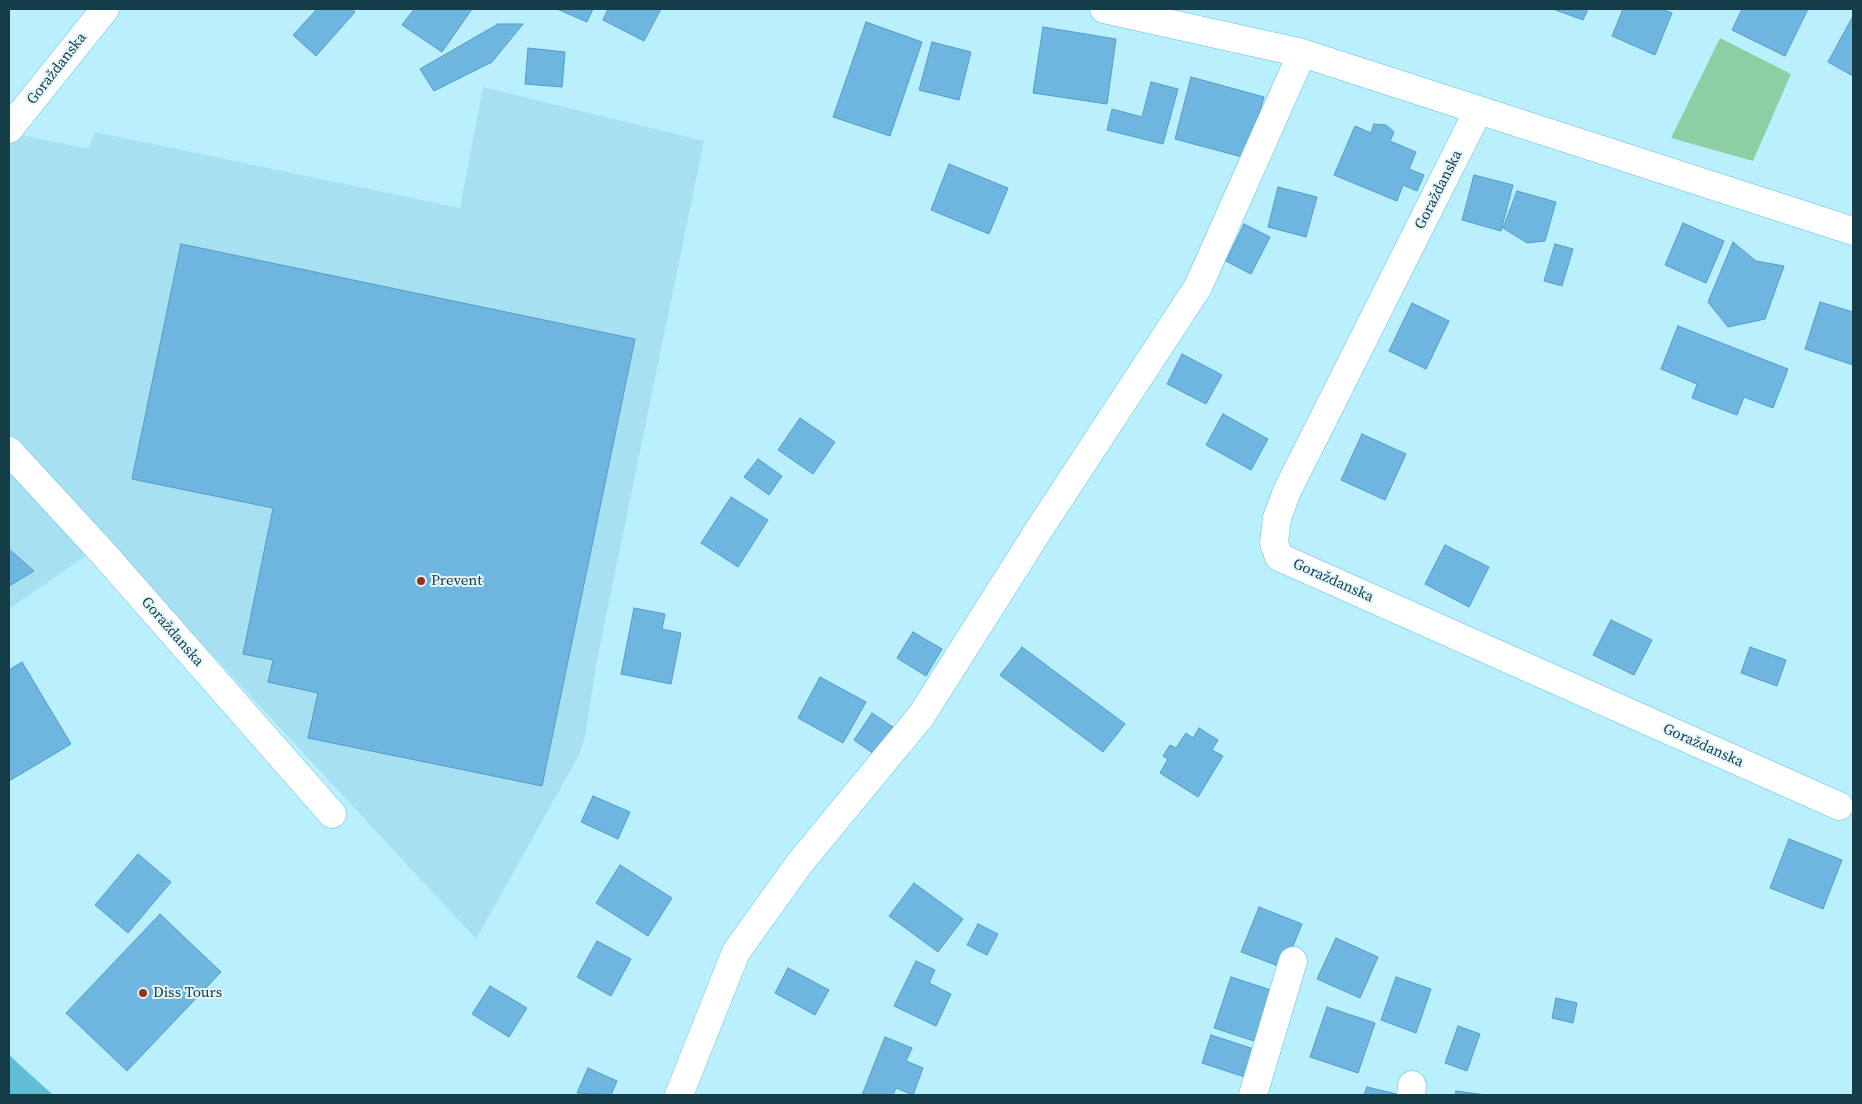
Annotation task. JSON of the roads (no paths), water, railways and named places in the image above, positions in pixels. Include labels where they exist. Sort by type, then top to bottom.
[{"type":"street","name":"Goraždanska","points":[[9,129],[105,9]]},
{"type":"street","points":[[1104,9],[1302,53],[1853,231]]},
{"type":"street","points":[[679,1095],[736,952],[799,864],[921,716],[1040,528],[1198,287],[1302,53]]},
{"type":"street","name":"Goraždanska","points":[[1478,111],[1287,492],[1277,518],[1274,543],[1279,557],[1839,806]]},
{"type":"street","name":"Goraždanska","points":[[9,452],[108,560],[332,814]]},
{"type":"street","points":[[1254,1095],[1293,962]]},
{"type":"place","name":"Prevent","points":[[421,581]]},
{"type":"place","name":"Diss Tours","points":[[143,993]]}]
